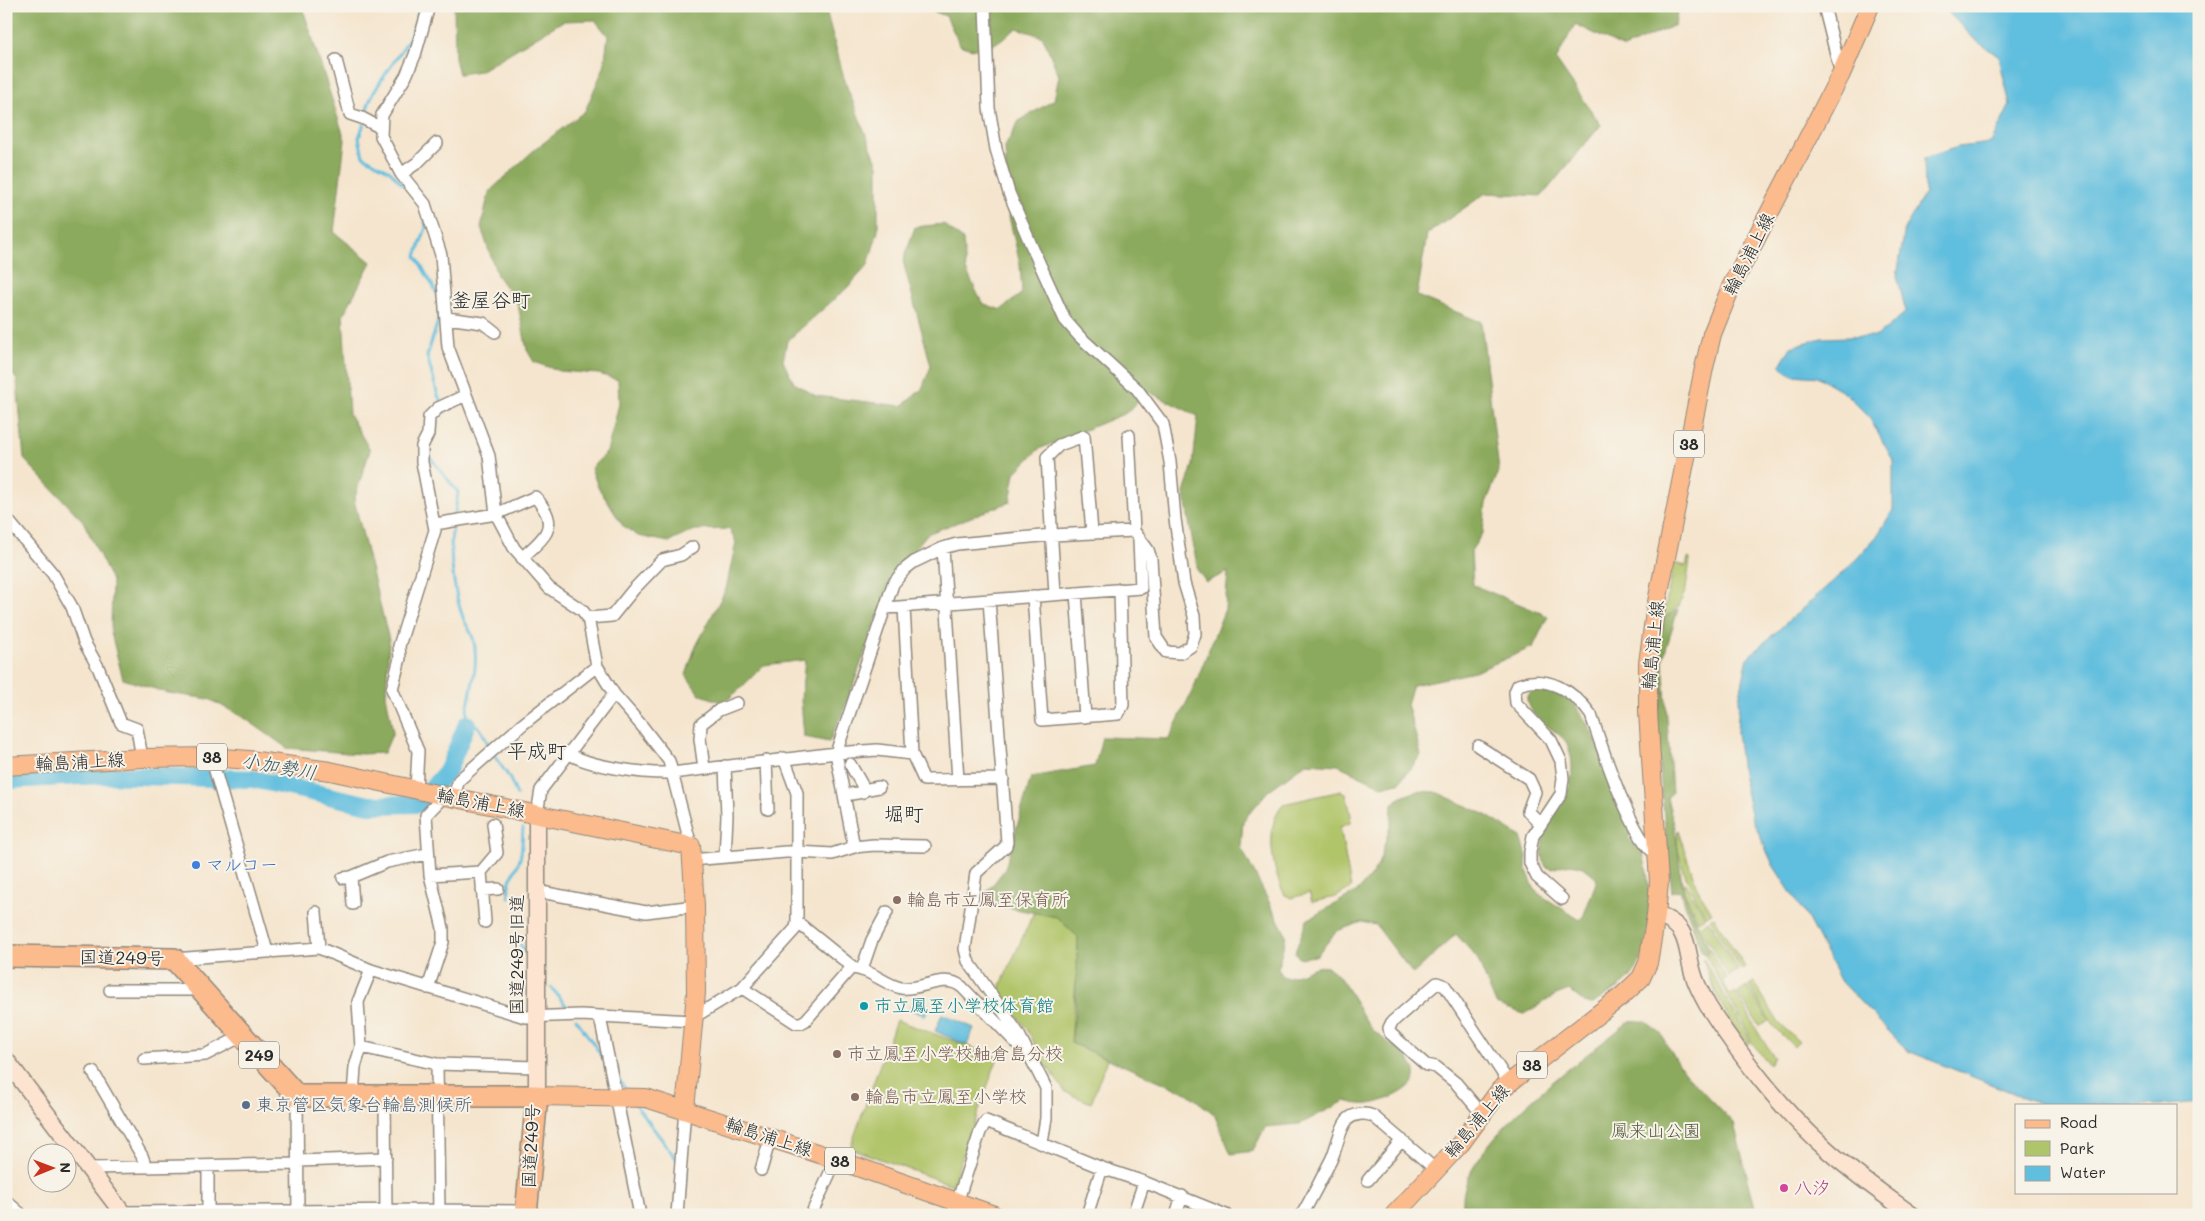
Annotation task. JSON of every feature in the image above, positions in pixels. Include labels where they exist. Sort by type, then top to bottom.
[{"type":"highway","name":"国道249号","points":[[6,956],[174,959],[297,1096],[537,1096],[527,1215]]},
{"type":"main road","name":"輪島浦上線","points":[[1394,1215],[1461,1143],[1490,1102],[1509,1083],[1598,1015],[1636,983],[1648,963],[1659,882],[1648,712],[1648,663],[1659,594],[1704,368],[1712,334],[1731,287],[1841,74],[1870,6]]},
{"type":"main road","name":"輪島浦上線","points":[[6,766],[142,758],[213,762],[249,760],[330,771],[537,814],[691,853]]},
{"type":"main road","points":[[685,1109],[696,993],[695,906],[691,853]]},
{"type":"main road","name":"輪島浦上線","points":[[537,1096],[646,1098],[685,1109],[770,1139],[832,1158],[956,1208],[994,1215]]},
{"type":"street","points":[[429,6],[415,55],[406,76],[382,115],[381,136],[402,174],[425,204],[437,241],[441,255],[448,347],[489,456],[496,514],[514,548],[522,558],[549,588],[582,610],[588,618],[597,666],[614,694],[669,761],[691,853],[725,857],[798,851],[832,854],[854,847],[881,844],[907,847],[925,846]]},
{"type":"street","points":[[854,847],[836,753],[893,584],[905,568],[944,548],[957,544],[1092,532],[1136,535],[1148,550],[1151,559],[1156,637],[1166,652],[1180,653],[1191,646],[1195,627],[1184,583],[1175,519],[1170,462],[1163,424],[1137,389],[1079,336],[1065,320],[1010,193],[996,149],[989,108],[985,6]]},
{"type":"street","points":[[1824,6],[1841,74]]},
{"type":"street","points":[[336,60],[350,114],[381,128]]},
{"type":"street","points":[[402,174],[420,166],[437,143]]},
{"type":"street","points":[[447,318],[483,323],[494,332]]},
{"type":"street","points":[[416,790],[418,751],[392,689],[400,658],[399,646],[435,530],[422,462],[422,446],[428,434],[429,417],[443,406],[466,395]]},
{"type":"street","points":[[886,608],[1141,588],[1129,435]]},
{"type":"street","points":[[1055,594],[1047,456],[1059,445],[1084,436],[1092,532]]},
{"type":"street","points":[[435,524],[496,514],[535,497],[548,516],[549,527],[543,537],[522,558]]},
{"type":"street","points":[[6,518],[53,574],[72,606],[84,642],[98,667],[121,723],[137,729],[142,758]]},
{"type":"street","points":[[588,618],[612,616],[633,590],[662,560],[681,555],[693,547]]},
{"type":"street","points":[[944,548],[958,780]]},
{"type":"street","points":[[1033,596],[1042,720],[1118,714],[1123,705],[1120,590]]},
{"type":"street","points":[[1076,593],[1085,717]]},
{"type":"street","points":[[989,600],[1007,842],[1006,846],[976,873],[965,949],[968,961],[1018,1033],[1046,1088],[1046,1118],[1042,1143]]},
{"type":"street","points":[[904,607],[912,754],[924,780],[1003,779]]},
{"type":"street","points":[[428,988],[443,942],[442,921],[430,875],[427,854],[426,815],[446,796],[459,780],[490,752],[597,666]]},
{"type":"street","points":[[1562,900],[1542,883],[1530,863],[1531,842],[1540,823],[1561,794],[1563,771],[1561,761],[1551,740],[1516,703],[1516,688],[1518,685],[1533,680],[1542,680],[1568,693],[1583,705],[1591,715],[1635,829],[1650,851],[1657,855]]},
{"type":"street","points":[[537,814],[541,790],[614,694]]},
{"type":"street","points":[[704,768],[700,739],[702,724],[718,710],[738,703]]},
{"type":"street","points":[[1478,746],[1529,779],[1535,792],[1528,811],[1540,823]]},
{"type":"street","points":[[568,753],[578,760],[651,774],[836,753],[877,750],[912,754]]},
{"type":"street","points":[[174,959],[318,948],[371,970],[525,1017],[580,1015],[693,1019],[742,988],[796,928],[797,793],[784,758]]},
{"type":"street","points":[[766,761],[768,809]]},
{"type":"street","points":[[213,762],[266,951]]},
{"type":"street","points":[[850,764],[863,790]]},
{"type":"street","points":[[725,766],[727,816],[725,857]]},
{"type":"street","points":[[845,795],[879,787]]},
{"type":"street","name":"国道249号旧道","points":[[537,814],[537,1096]]},
{"type":"street","points":[[484,922],[481,872],[497,853],[493,824]]},
{"type":"street","points":[[353,904],[347,878],[387,862],[427,854]]},
{"type":"street","points":[[430,875],[481,872]]},
{"type":"street","points":[[482,890],[498,889]]},
{"type":"street","points":[[536,891],[646,912],[695,906]]},
{"type":"street","points":[[316,912],[318,948]]},
{"type":"street","points":[[858,968],[887,912]]},
{"type":"street","points":[[1656,915],[1676,923],[1683,933],[1694,978],[1732,1044],[1823,1146],[1912,1215]]},
{"type":"street","points":[[797,922],[858,968],[901,988],[947,981],[957,983],[1020,1048],[1026,1050]]},
{"type":"street","points":[[742,988],[796,1023],[801,1023],[806,1020],[851,968],[858,968]]},
{"type":"street","points":[[353,1096],[355,1068],[361,1047],[358,1002],[371,970]]},
{"type":"street","points":[[1482,1114],[1456,1083],[1436,1067],[1426,1065],[1390,1033],[1388,1028],[1392,1022],[1437,983],[1441,983],[1445,986],[1509,1083]]},
{"type":"street","points":[[110,990],[202,990]]},
{"type":"street","points":[[597,1016],[601,1022],[614,1097],[640,1215]]},
{"type":"street","points":[[144,1059],[205,1055],[242,1036]]},
{"type":"street","points":[[361,1047],[437,1064],[537,1067]]},
{"type":"street","points":[[6,1060],[123,1213],[439,1213],[516,1211],[527,1215]]},
{"type":"street","points":[[437,1064],[439,1213]]},
{"type":"street","points":[[93,1072],[142,1156],[146,1167]]},
{"type":"street","points":[[297,1096],[298,1213]]},
{"type":"street","points":[[385,1096],[386,1213]]},
{"type":"street","points":[[677,1215],[685,1109]]},
{"type":"street","points":[[1302,1215],[1332,1158],[1348,1120],[1358,1114],[1373,1116],[1435,1169]]},
{"type":"street","points":[[956,1208],[980,1132],[986,1121],[1102,1168],[1182,1196],[1220,1213]]},
{"type":"street","points":[[761,1170],[770,1139]]},
{"type":"street","points":[[1368,1180],[1402,1140]]},
{"type":"street","points":[[88,1168],[294,1164],[298,1161],[386,1158]]},
{"type":"street","points":[[811,1215],[833,1166],[832,1158]]},
{"type":"street","points":[[208,1166],[208,1212]]},
{"type":"street","points":[[1087,1215],[1102,1168]]},
{"type":"street","points":[[1133,1215],[1144,1182]]},
{"type":"street","points":[[1176,1215],[1182,1196]]},
{"type":"street","points":[[6,1201],[22,1215]]},
{"type":"green space","points":[[6,6],[302,6],[345,140],[334,232],[371,262],[343,316],[349,414],[370,450],[354,500],[389,640],[386,695],[393,732],[384,753],[361,754],[287,748],[243,717],[209,699],[168,693],[123,679],[111,633],[112,581],[83,521],[24,459],[17,380],[6,366]]},
{"type":"green space","points":[[454,6],[825,6],[845,82],[878,165],[878,231],[868,265],[848,287],[787,341],[783,361],[794,383],[816,396],[902,406],[922,389],[931,366],[903,261],[915,227],[943,224],[963,240],[966,270],[982,303],[1001,310],[1022,293],[1020,264],[1008,212],[1005,147],[1019,121],[1054,100],[1059,76],[1043,37],[1017,28],[990,46],[976,49],[969,48],[960,45],[946,16],[919,6],[1678,6],[1675,25],[1624,48],[1575,24],[1556,60],[1601,125],[1542,196],[1486,193],[1427,234],[1417,296],[1481,322],[1499,471],[1486,503],[1483,532],[1471,551],[1473,585],[1548,616],[1533,647],[1475,672],[1413,685],[1407,704],[1421,755],[1399,783],[1382,786],[1338,765],[1306,763],[1268,791],[1243,821],[1241,847],[1286,935],[1278,968],[1283,977],[1294,976],[1321,966],[1333,970],[1345,985],[1373,1030],[1399,1050],[1412,1063],[1415,1077],[1409,1087],[1388,1099],[1374,1103],[1356,1104],[1345,1101],[1300,1124],[1265,1127],[1253,1151],[1231,1154],[1214,1114],[1187,1093],[1071,1043],[1075,1012],[1078,937],[1057,917],[979,902],[1005,869],[1031,777],[1095,766],[1102,737],[1169,739],[1194,687],[1225,609],[1228,572],[1206,582],[1198,571],[1184,493],[1193,465],[1198,416],[1149,392],[1126,413],[1039,449],[1015,473],[1010,502],[927,534],[892,578],[847,702],[829,742],[804,737],[801,699],[805,660],[764,665],[724,703],[699,694],[686,675],[695,648],[726,589],[736,542],[729,529],[695,530],[669,542],[638,536],[623,526],[598,487],[591,468],[607,452],[619,404],[618,380],[599,374],[559,371],[534,362],[527,350],[518,305],[497,275],[481,227],[489,192],[533,151],[585,111],[604,67],[608,36],[595,20],[563,21],[480,71],[459,74],[455,59]]},
{"type":"green space","points":[[1688,558],[1690,559],[1686,589],[1679,606],[1663,618],[1674,563],[1686,566]]},
{"type":"green space","points":[[1678,609],[1663,659],[1672,793],[1667,798],[1675,828],[1683,891],[1708,947],[1705,955],[1701,950],[1680,890],[1672,892],[1659,756],[1657,687],[1663,619]]},
{"type":"green space","points":[[1545,687],[1563,694],[1573,703],[1583,717],[1612,778],[1632,832],[1628,838],[1633,844],[1641,847],[1648,877],[1649,930],[1646,946],[1640,961],[1629,979],[1593,1004],[1585,1003],[1569,990],[1556,995],[1524,1014],[1496,1004],[1477,958],[1456,934],[1413,974],[1376,925],[1362,922],[1337,931],[1316,956],[1299,958],[1295,952],[1307,920],[1359,890],[1371,876],[1378,865],[1391,824],[1392,806],[1399,798],[1417,791],[1436,792],[1484,814],[1521,837],[1527,856],[1526,868],[1534,888],[1539,894],[1580,920],[1583,917],[1597,880],[1587,870],[1577,865],[1559,866],[1553,869],[1546,867],[1543,858],[1542,846],[1545,830],[1564,799],[1570,785],[1572,767],[1570,751],[1563,738],[1534,715],[1527,703],[1527,696],[1537,688]]},
{"type":"green space","points":[[1341,791],[1346,793],[1351,815],[1350,823],[1340,827],[1351,888],[1336,897],[1312,902],[1309,893],[1292,898],[1285,895],[1280,886],[1272,849],[1273,824],[1277,813],[1283,804]]},
{"type":"green space","points":[[1678,830],[1697,888],[1712,913],[1706,916],[1695,897],[1681,863],[1677,840]]},
{"type":"green space","points":[[1685,883],[1705,917],[1698,921],[1684,891],[1683,884]]},
{"type":"green space","points":[[1034,912],[1057,917],[1079,937],[1071,1043],[1107,1059],[1091,1103],[1065,1092],[1046,1065],[1027,1029],[1001,996],[1001,985]]},
{"type":"green space","points":[[1714,917],[1745,967],[1741,970],[1710,919]]},
{"type":"green space","points":[[1708,920],[1738,970],[1729,976],[1699,926]]},
{"type":"green space","points":[[1709,948],[1727,978],[1722,981],[1730,995],[1736,992],[1774,1057],[1769,1065],[1751,1041],[1706,956]]},
{"type":"green space","points":[[1703,958],[1748,1036],[1750,1043],[1748,1044],[1733,1025],[1716,993]]},
{"type":"green space","points":[[1754,982],[1779,1023],[1799,1042],[1794,1047],[1773,1026],[1749,985]]},
{"type":"green space","points":[[1747,986],[1769,1021],[1759,1026],[1738,992]]},
{"type":"green space","points":[[896,1020],[998,1057],[952,1185],[850,1148]]},
{"type":"green space","name":"鳳来山公園","points":[[1645,1021],[1661,1033],[1684,1072],[1734,1124],[1757,1215],[1465,1215],[1464,1190],[1476,1163],[1496,1136],[1552,1082],[1628,1022]]},
{"type":"water","points":[[1942,6],[2199,6],[2199,1102],[2178,1104],[2040,1104],[1908,1051],[1841,982],[1808,919],[1773,865],[1752,818],[1742,773],[1737,732],[1739,700],[1748,657],[1851,565],[1877,536],[1893,510],[1893,460],[1869,417],[1846,394],[1819,377],[1792,375],[1780,366],[1791,347],[1821,338],[1877,336],[1906,312],[1897,276],[1905,228],[1925,193],[1924,158],[1958,147],[1991,143],[2010,105],[1999,57],[1973,38]]},
{"type":"water","points":[[914,999],[929,1006],[925,1016],[909,1009]]},
{"type":"water","points":[[942,1014],[974,1028],[967,1045],[935,1031]]},
{"type":"waterway","points":[[365,117],[370,100],[414,29],[419,6]]},
{"type":"waterway","points":[[364,123],[359,138],[363,156],[390,171],[403,185]]},
{"type":"waterway","points":[[425,221],[426,228],[416,256],[439,297]]},
{"type":"waterway","points":[[432,435],[440,413],[447,410],[438,396],[427,356],[439,318],[439,303]]},
{"type":"waterway","points":[[430,441],[429,456],[458,492],[454,519]]},
{"type":"waterway","points":[[453,525],[451,548],[455,586],[460,610],[473,638],[476,656],[467,711],[467,724],[467,722],[472,723],[479,728],[490,749]]},
{"type":"waterway","name":"小加勢川","points":[[6,780],[102,775],[253,779],[369,805],[418,804],[448,770],[467,724]]},
{"type":"waterway","points":[[493,754],[509,777],[517,795]]},
{"type":"waterway","points":[[509,897],[509,883],[521,855],[523,828]]},
{"type":"waterway","points":[[515,937],[530,958]]},
{"type":"waterway","points":[[551,987],[571,1012]]},
{"type":"waterway","points":[[576,1019],[604,1059]]},
{"type":"waterway","points":[[617,1076],[625,1089]]},
{"type":"waterway","points":[[635,1104],[678,1161]]},
{"type":"waterway","points":[[683,1215],[687,1166],[684,1164]]},
{"type":"place","name":"マルコー","points":[[196,865]]},
{"type":"place","name":"輪島市立鳳至保育所","points":[[897,900]]},
{"type":"place","name":"市立鳳至小学校体育館","points":[[864,1006]]},
{"type":"place","name":"市立鳳至小学校舳倉島分校","points":[[837,1054]]},
{"type":"place","name":"輪島市立鳳至小学校","points":[[855,1097]]},
{"type":"place","name":"東京管区気象台輪島測候所","points":[[246,1105]]},
{"type":"place","name":"八汐","points":[[1784,1188]]},
{"type":"district","name":"釜屋谷町","points":[[491,300]]},
{"type":"district","name":"平成町","points":[[537,751]]},
{"type":"district","name":"堀町","points":[[904,814]]}]
